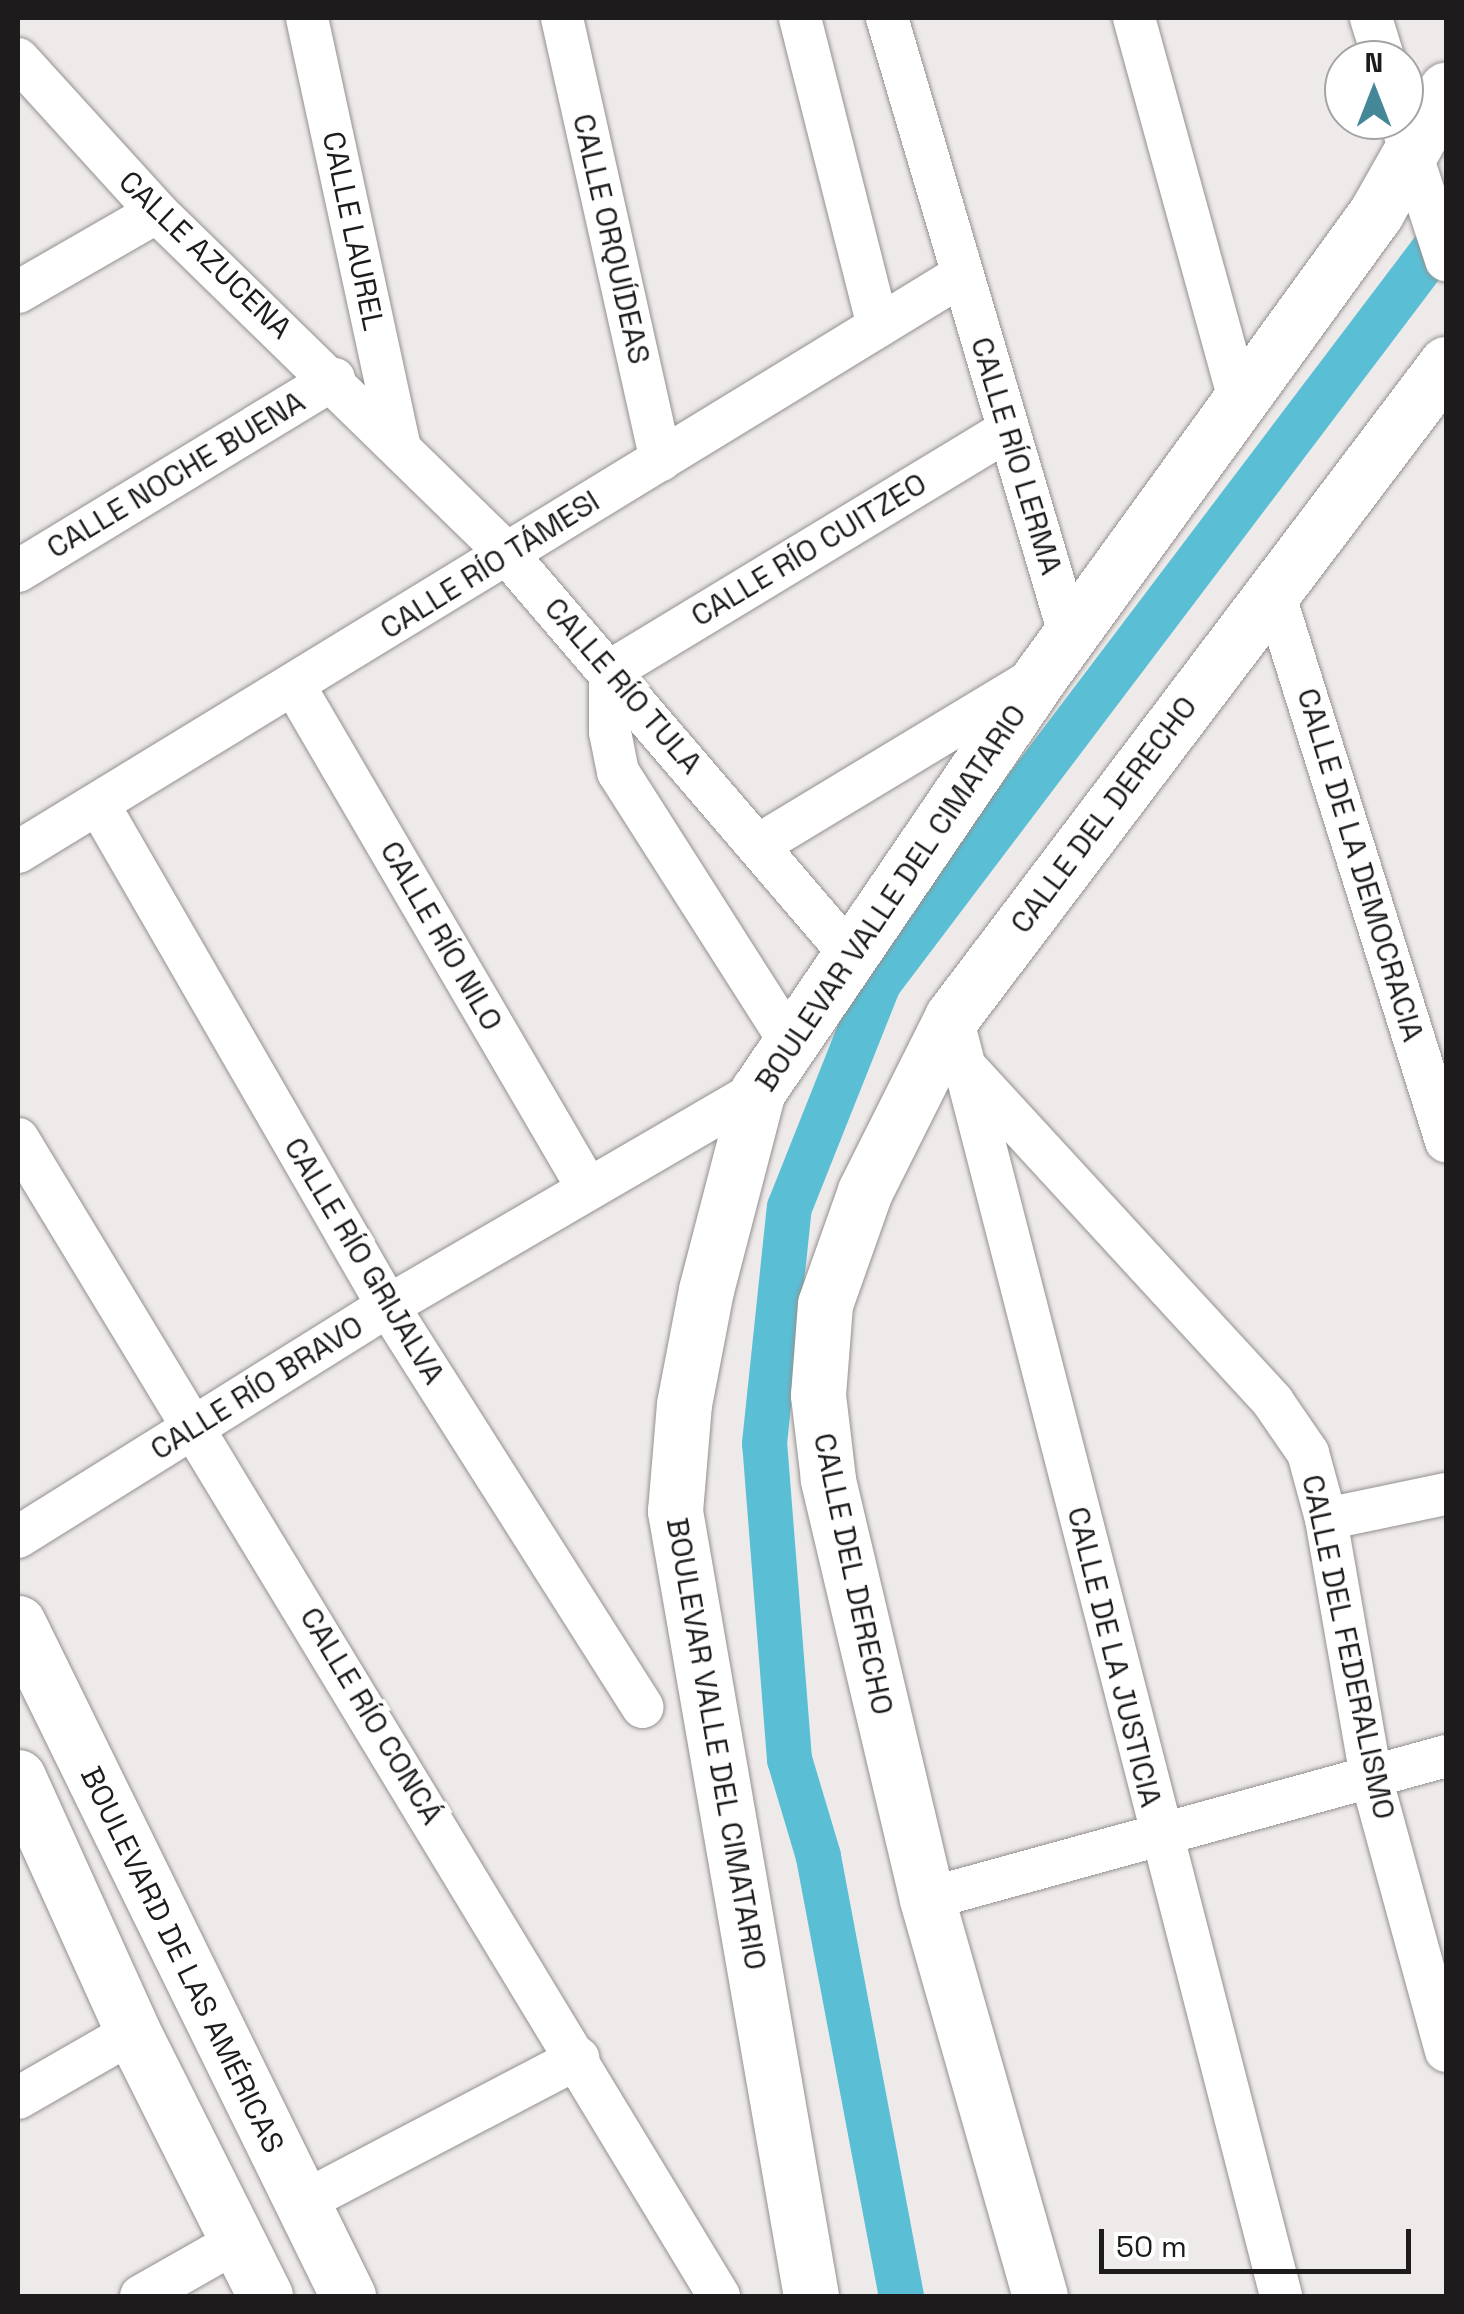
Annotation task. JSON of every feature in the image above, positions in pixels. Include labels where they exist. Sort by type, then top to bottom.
[{"type":"main road","name":"BOULEVAR VALLE DEL CIMATARIO","points":[[1424,116],[1446,90]]},
{"type":"main road","name":"BOULEVAR VALLE DEL CIMATARIO","points":[[811,2296],[675,1511],[684,1404],[706,1290],[758,1091],[1055,656],[1376,213],[1405,140]]},
{"type":"main road","name":"CALLE DEL DERECHO","points":[[1040,2296],[927,1898],[828,1479],[818,1395],[825,1304],[865,1191],[959,1042],[1273,590],[1446,364]]},
{"type":"main road","name":"BOULEVARD DE LAS AMÉRICAS","points":[[18,1624],[348,2296]]},
{"type":"main road","points":[[18,1777],[132,2032],[265,2296]]},
{"type":"street","name":"CALLE LAUREL","points":[[307,18],[399,444]]},
{"type":"street","name":"CALLE ORQUÍDEAS","points":[[562,18],[660,460]]},
{"type":"street","points":[[800,18],[878,326]]},
{"type":"street","name":"CALLE RÍO LERMA","points":[[887,18],[1008,430],[1055,656]]},
{"type":"street","points":[[1134,18],[1239,398]]},
{"type":"street","name":"CALLE AZUCENA","points":[[18,60],[157,212],[399,444]]},
{"type":"street","points":[[1407,140],[1446,260]]},
{"type":"street","points":[[18,292],[157,212]]},
{"type":"street","name":"CALLE RÍO TÁMESI","points":[[18,852],[100,807],[962,275]]},
{"type":"street","name":"CALLE NOCHE BUENA","points":[[18,571],[334,378]]},
{"type":"street","name":"CALLE RÍO CUITZEO","points":[[610,671],[1008,430]]},
{"type":"street","name":"CALLE RÍO TULA","points":[[399,444],[507,554],[760,844],[850,954]]},
{"type":"street","name":"CALLE DE LA DEMOCRACIA","points":[[1273,590],[1446,1141]]},
{"type":"street","points":[[760,844],[1055,656]]},
{"type":"street","points":[[610,671],[610,732],[618,772],[790,1042]]},
{"type":"street","name":"CALLE RÍO NILO","points":[[294,685],[588,1187]]},
{"type":"street","name":"CALLE RÍO GRIJALVA","points":[[100,807],[388,1306],[642,1708]]},
{"type":"street","name":"CALLE DEL FEDERALISMO","points":[[959,1042],[1273,1402],[1308,1453],[1326,1519],[1370,1777],[1446,2051]]},
{"type":"street","name":"CALLE DE LA JUSTICIA","points":[[959,1042],[1159,1834],[1282,2296]]},
{"type":"street","name":"CALLE RÍO BRAVO","points":[[18,1537],[388,1306],[758,1091]]},
{"type":"street","name":"CALLE RÍO CONCÁ","points":[[18,1139],[719,2296]]},
{"type":"street","points":[[1326,1519],[1446,1494]]},
{"type":"street","points":[[927,1898],[1446,1756]]},
{"type":"street","points":[[18,2098],[132,2032]]},
{"type":"street","points":[[301,2204],[578,2058]]},
{"type":"street","points":[[141,2296],[238,2241]]},
{"type":"waterway","points":[[901,2296],[818,1856],[789,1759],[764,1443],[789,1207],[878,983],[1446,232]]}]
